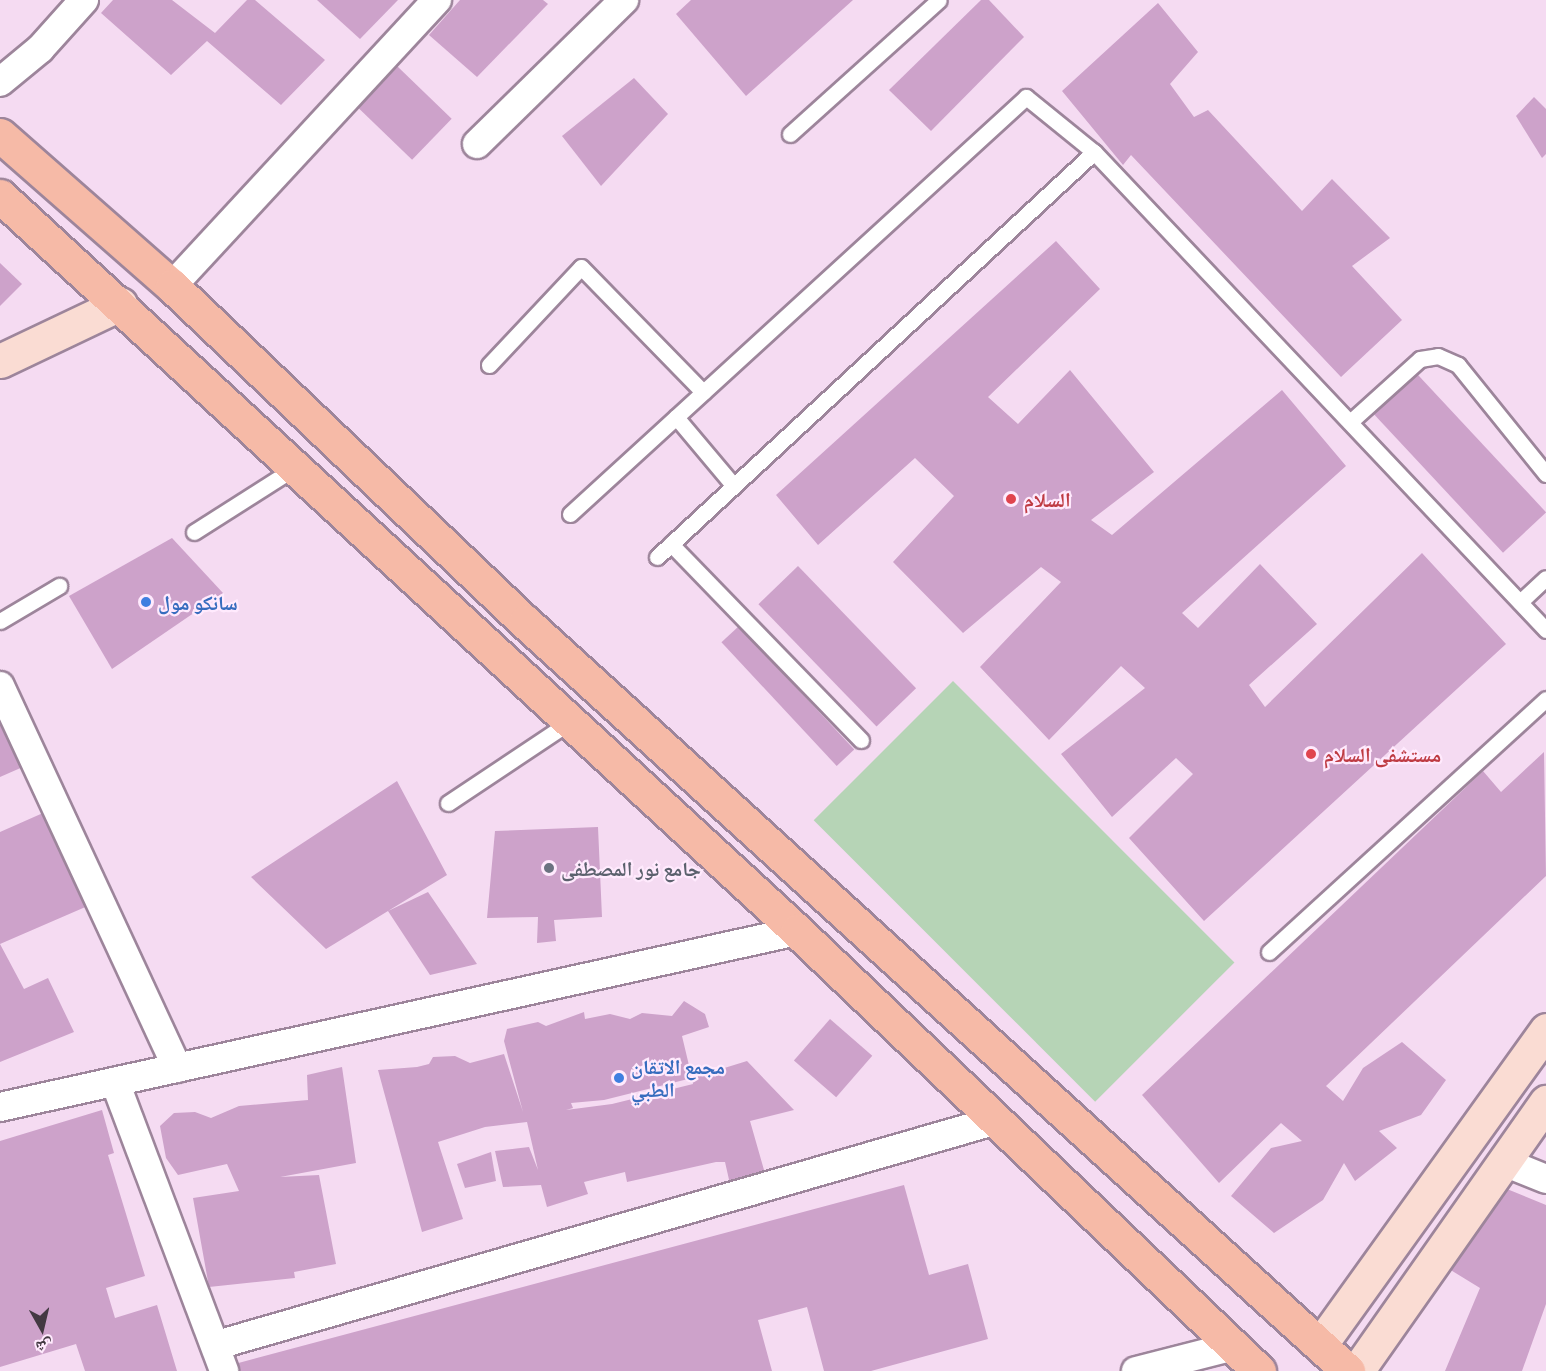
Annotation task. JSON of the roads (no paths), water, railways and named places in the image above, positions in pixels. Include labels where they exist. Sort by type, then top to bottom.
[{"type":"main road","points":[[0,135],[172,286],[525,622],[1130,1174],[1329,1332],[1348,1371]]},
{"type":"main road","points":[[0,196],[120,304],[797,931],[1259,1371]]},
{"type":"main road","points":[[1093,1212],[1130,1174]]},
{"type":"street","points":[[0,82],[40,49],[84,0]]},
{"type":"street","points":[[172,286],[437,0]]},
{"type":"street","points":[[477,144],[624,0]]},
{"type":"street","points":[[0,361],[120,304]]},
{"type":"street","points":[[0,686],[177,1068]]},
{"type":"street","points":[[0,1107],[797,931]]},
{"type":"street","points":[[1329,1332],[1546,1030]]},
{"type":"street","points":[[115,1082],[221,1358],[997,1120]]},
{"type":"street","points":[[1357,1371],[1546,1102]]},
{"type":"street","points":[[1504,1162],[1546,1179]]},
{"type":"street","points":[[1329,1332],[1341,1333],[1353,1344],[1362,1346],[1379,1340]]},
{"type":"street","points":[[1136,1371],[1234,1346]]},
{"type":"lane","points":[[790,134],[939,0]]},
{"type":"lane","points":[[570,514],[1026,97],[1094,152],[1546,630]]},
{"type":"lane","points":[[657,557],[1094,152]]},
{"type":"lane","points":[[489,365],[581,267],[703,392]]},
{"type":"lane","points":[[1350,422],[1420,359],[1438,356],[1458,365],[1546,474]]},
{"type":"lane","points":[[676,417],[734,486]]},
{"type":"lane","points":[[194,532],[296,467]]},
{"type":"lane","points":[[671,544],[861,740]]},
{"type":"lane","points":[[1520,602],[1546,578]]},
{"type":"lane","points":[[0,621],[59,586]]},
{"type":"lane","points":[[1269,952],[1546,699]]},
{"type":"lane","points":[[448,802],[571,721]]},
{"type":"place","name":"السلام","points":[[1011,499]]},
{"type":"place","name":"سانكو مول","points":[[146,602]]},
{"type":"place","name":"مستشفى السلام","points":[[1311,754]]},
{"type":"place","name":"جامع نور المصطفى","points":[[549,868]]},
{"type":"place","name":"مجمع الاتقان الطبي","points":[[619,1078]]}]
